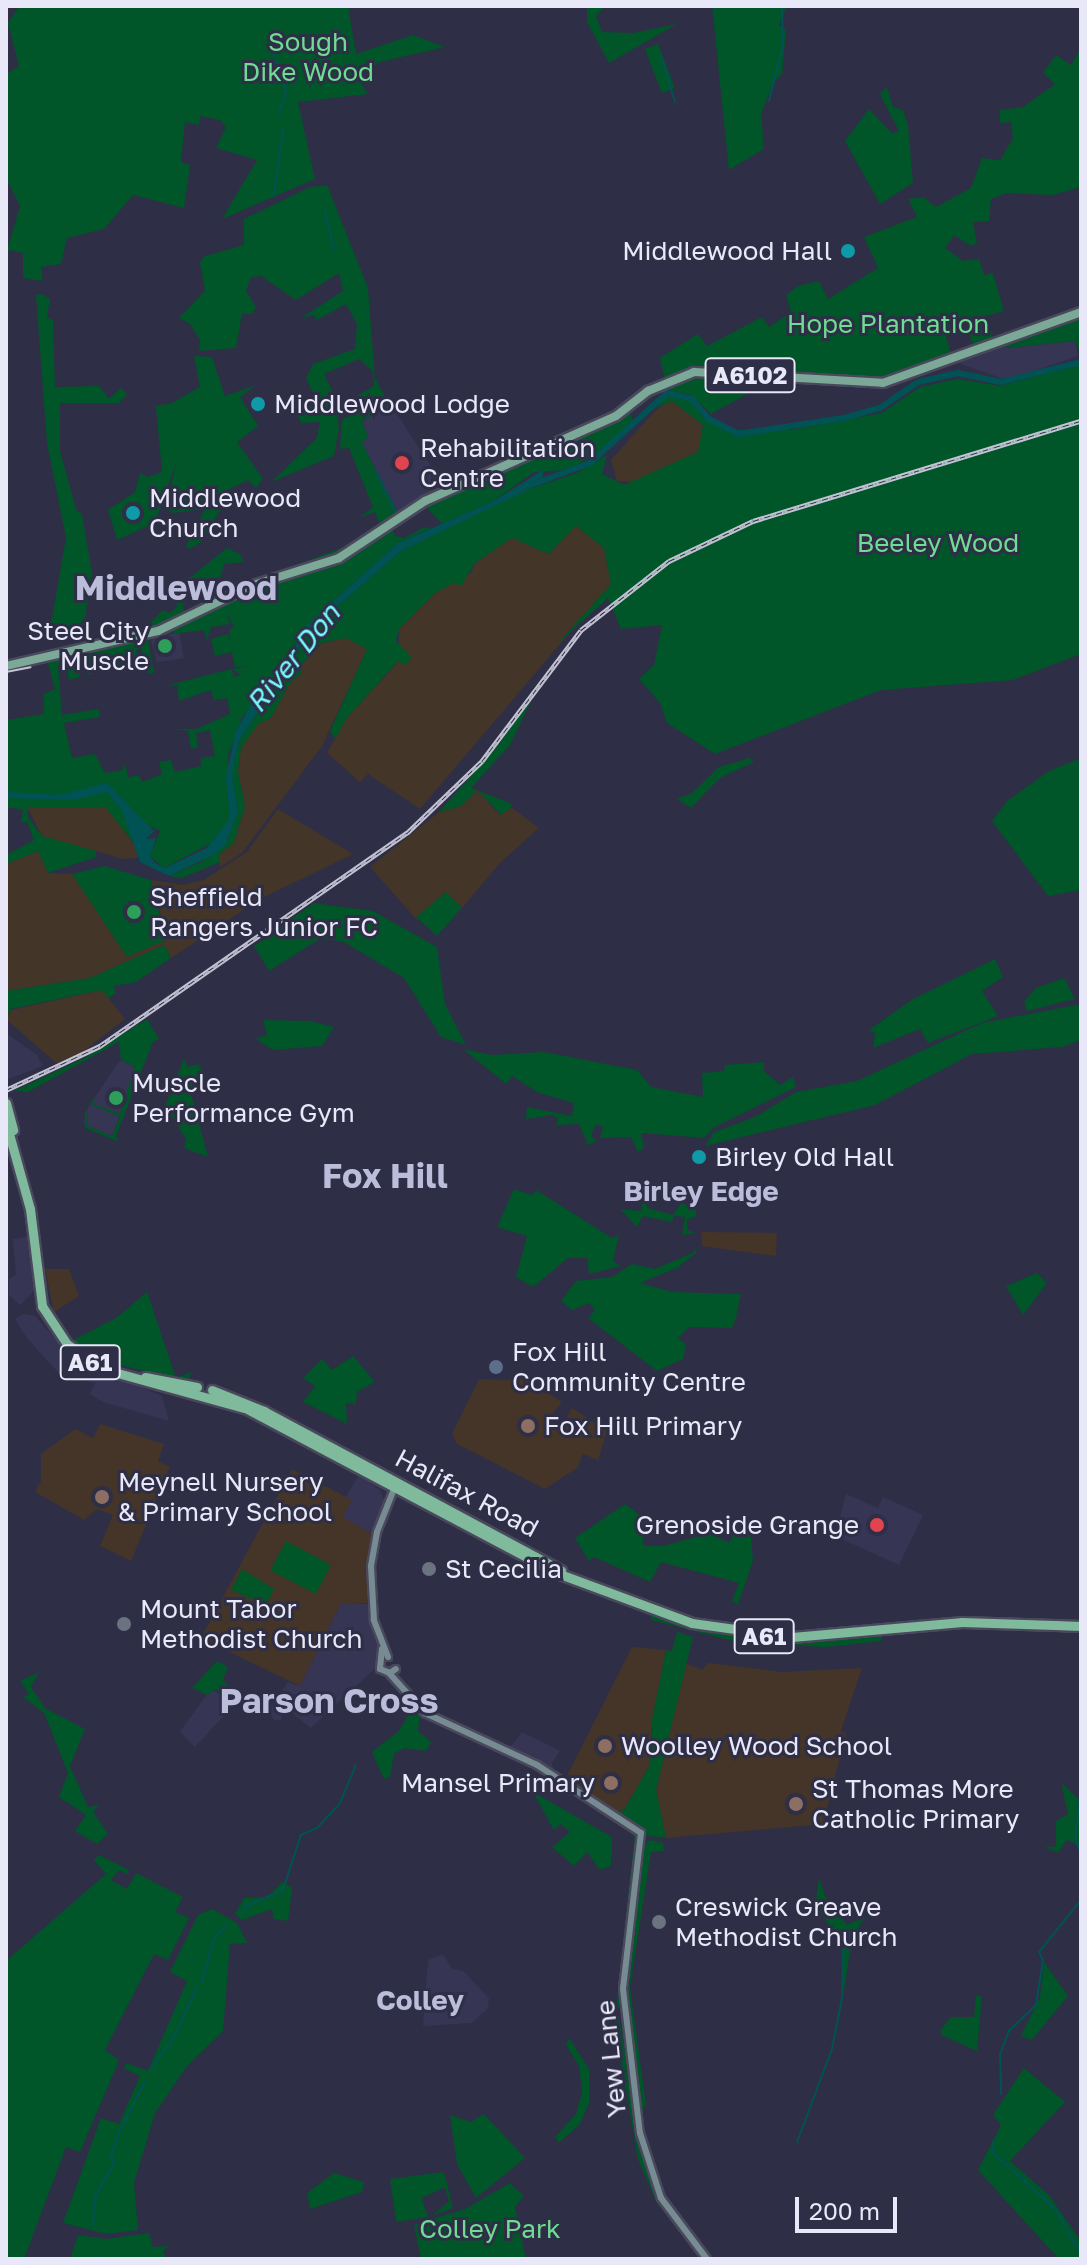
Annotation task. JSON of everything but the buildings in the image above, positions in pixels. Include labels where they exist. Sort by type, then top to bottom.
[{"type":"highway","name":"Halifax Road","points":[[6,1105],[15,1147]]},
{"type":"highway","name":"Halifax Road","points":[[6,1123],[34,1204],[44,1294],[56,1323],[75,1346],[100,1363],[173,1387],[249,1403],[566,1575],[640,1607],[746,1634],[827,1636],[962,1622],[1081,1626]]},
{"type":"main road","name":"A6102","points":[[6,666],[158,631],[283,575],[349,554],[425,501],[616,416],[648,391],[694,372],[838,383],[897,380],[1081,312]]},
{"type":"main road","points":[[382,1649],[380,1669],[392,1671],[395,1660],[382,1649],[372,1610],[371,1566],[396,1484]]},
{"type":"main road","points":[[380,1661],[388,1657]]},
{"type":"main road","name":"Yew Lane","points":[[392,1671],[425,1713],[543,1768],[642,1837],[623,1989],[640,2133],[661,2198],[707,2259]]},
{"type":"shaded area","points":[[1075,341],[1078,356],[1015,377],[1001,378],[949,360],[1004,342],[1006,348]]},
{"type":"shaded area","points":[[671,400],[703,425],[699,452],[634,482],[617,481],[611,460],[655,411]]},
{"type":"shaded area","name":"Rehabilitation Centre","points":[[390,404],[443,484],[398,513],[362,443],[361,421]]},
{"type":"shaded area","points":[[543,470],[542,483],[401,551],[311,629],[239,741],[232,774],[238,811],[226,844],[215,854],[169,876],[140,862],[122,810],[107,792],[73,800],[6,798],[6,792],[59,795],[107,783],[154,831],[146,839],[156,838],[150,856],[155,863],[165,868],[207,848],[230,818],[226,778],[235,733],[252,702],[283,668],[306,626],[398,543],[492,502]]},
{"type":"shaded area","points":[[576,526],[604,548],[611,584],[420,809],[368,774],[360,782],[327,753],[346,719],[399,661],[399,629],[435,593],[471,573],[475,563],[512,538],[549,554]]},
{"type":"shaded area","points":[[179,631],[184,658],[157,662],[151,640]]},
{"type":"shaded area","points":[[346,638],[367,649],[322,746],[242,853],[220,867],[220,854],[234,842],[245,806],[238,772],[241,748],[258,724],[271,718],[290,683],[302,673],[302,664],[322,643]]},
{"type":"shaded area","points":[[477,790],[500,815],[511,807],[539,828],[501,862],[462,908],[445,892],[417,920],[370,867],[439,812],[461,806]]},
{"type":"shaded area","points":[[27,807],[106,807],[137,848],[138,858],[123,859],[42,836]]},
{"type":"shaded area","points":[[278,809],[353,854],[260,899],[171,958],[164,945],[90,978],[6,991],[6,864],[38,851],[48,873],[72,874],[127,957],[162,920],[151,880],[182,885],[204,880],[247,852]]},
{"type":"shaded area","points":[[102,990],[125,1019],[80,1054],[56,1063],[6,1019],[11,1010]]},
{"type":"shaded area","points":[[6,1033],[37,1055],[43,1066],[6,1080]]},
{"type":"shaded area","points":[[120,1060],[135,1067],[134,1080],[112,1136],[84,1125],[85,1112]]},
{"type":"shaded area","points":[[701,1232],[777,1233],[776,1256],[702,1246]]},
{"type":"shaded area","points":[[28,1237],[36,1289],[20,1305],[9,1295],[9,1279],[16,1275],[13,1239]]},
{"type":"shaded area","points":[[45,1269],[69,1269],[79,1296],[54,1312]]},
{"type":"shaded area","points":[[24,1314],[35,1316],[82,1369],[88,1365],[162,1396],[169,1421],[103,1402],[90,1394],[95,1383],[78,1378],[66,1381],[27,1338],[15,1319]]},
{"type":"shaded area","name":"Fox Hill Primary","points":[[514,1372],[562,1402],[552,1415],[565,1420],[572,1408],[607,1431],[598,1460],[583,1454],[577,1468],[545,1489],[457,1444],[452,1434],[479,1379],[510,1380]]},
{"type":"shaded area","name":"Meynell Nursery & Primary School","points":[[100,1424],[164,1444],[158,1461],[170,1467],[131,1561],[100,1546],[113,1515],[97,1509],[84,1520],[35,1492],[41,1481],[41,1454],[75,1429],[93,1438]]},
{"type":"shaded area","points":[[292,1469],[352,1500],[343,1517],[372,1534],[367,1603],[341,1603],[300,1686],[201,1638]]},
{"type":"shaded area","points":[[359,1475],[380,1490],[384,1500],[372,1534],[342,1517],[345,1498]]},
{"type":"shaded area","name":"Grenoside Grange","points":[[846,1494],[878,1508],[883,1497],[923,1515],[899,1565],[835,1536]]},
{"type":"shaded area","points":[[341,1603],[372,1604],[382,1649],[379,1665],[311,1728],[285,1708],[281,1720],[274,1720],[268,1711],[288,1682],[300,1686]]},
{"type":"shaded area","points":[[632,1647],[666,1650],[652,1720],[650,1765],[624,1810],[615,1812],[565,1780]]},
{"type":"shaded area","points":[[685,1663],[702,1670],[708,1663],[782,1672],[862,1668],[841,1731],[846,1733],[823,1824],[666,1838],[656,1790]]},
{"type":"shaded area","points":[[211,1689],[235,1704],[195,1747],[180,1732]]},
{"type":"shaded area","points":[[522,1732],[560,1751],[552,1763],[554,1772],[508,1750]]},
{"type":"shaded area","points":[[443,1954],[452,1969],[463,1971],[489,1998],[488,2008],[472,2023],[423,2026],[428,1960]]},
{"type":"green space","name":"Sough Dike Wood","points":[[19,6],[348,6],[356,54],[413,35],[445,47],[380,62],[358,78],[368,94],[298,102],[315,179],[222,219],[257,160],[216,148],[226,127],[220,120],[200,116],[199,125],[185,122],[181,162],[190,165],[184,208],[133,195],[104,229],[67,238],[61,264],[41,267],[43,281],[23,278],[23,253],[10,250],[6,254],[20,206],[6,178],[6,74],[19,66],[8,23]]},
{"type":"green space","points":[[587,6],[605,6],[596,16],[602,32],[633,33],[677,24],[609,63],[587,22]]},
{"type":"green space","points":[[712,6],[787,6],[779,25],[786,30],[782,75],[774,81],[761,114],[764,149],[729,170]]},
{"type":"green space","points":[[658,44],[675,88],[662,93],[645,49]]},
{"type":"green space","name":"Hope Plantation","points":[[1081,48],[1081,187],[1053,195],[1007,193],[991,199],[989,221],[973,222],[977,243],[971,246],[954,235],[945,248],[963,261],[979,259],[984,275],[993,273],[1004,311],[985,316],[993,337],[973,347],[966,322],[944,329],[951,354],[887,378],[848,381],[711,367],[665,381],[660,358],[698,334],[707,346],[762,317],[769,327],[791,312],[786,295],[798,286],[819,281],[828,299],[878,268],[864,237],[917,217],[908,199],[923,197],[936,207],[971,188],[982,158],[1000,160],[1013,138],[1011,122],[1000,123],[1000,110],[1023,107],[1055,84],[1043,73],[1056,55],[1071,65]]},
{"type":"green space","points":[[887,87],[893,107],[903,110],[908,125],[913,183],[880,204],[845,141],[869,109],[892,133],[899,131],[880,94]]},
{"type":"green space","points":[[327,185],[368,288],[375,379],[390,404],[362,421],[368,437],[362,443],[398,513],[340,555],[262,578],[356,542],[380,525],[375,512],[359,518],[373,507],[349,448],[340,449],[342,419],[350,416],[353,398],[374,386],[373,372],[359,359],[324,374],[335,397],[339,428],[334,456],[271,482],[317,438],[320,422],[301,423],[297,413],[317,403],[306,378],[313,364],[355,349],[357,324],[346,304],[317,320],[314,315],[301,318],[343,291],[339,273],[296,300],[261,276],[251,277],[246,291],[256,307],[252,314],[242,314],[236,348],[199,351],[200,340],[190,324],[179,318],[205,291],[200,262],[205,256],[244,245],[244,219],[310,187]]},
{"type":"green space","points":[[42,294],[50,299],[47,317],[53,320],[55,387],[99,386],[109,399],[121,388],[127,394],[119,403],[60,403],[60,451],[76,509],[82,514],[92,573],[85,618],[62,643],[48,641],[66,538],[47,443],[36,295]]},
{"type":"green space","points":[[1081,313],[1081,355],[1075,341],[1006,348],[1004,342]]},
{"type":"green space","points":[[194,356],[212,357],[225,396],[256,385],[240,397],[258,426],[237,442],[263,479],[256,488],[248,480],[226,491],[227,499],[201,542],[190,549],[186,546],[205,509],[173,513],[165,509],[177,461],[155,523],[117,540],[108,510],[135,492],[140,473],[148,477],[162,472],[156,406],[172,403],[200,387]]},
{"type":"green space","name":"Beeley Wood","points":[[1081,364],[1081,654],[1013,680],[881,690],[715,754],[667,723],[660,703],[639,679],[654,665],[662,625],[621,629],[608,598],[557,644],[611,584],[604,548],[576,526],[549,554],[512,538],[475,563],[461,586],[454,583],[435,593],[399,629],[396,641],[412,658],[404,665],[398,661],[346,719],[335,739],[330,731],[367,649],[346,638],[321,643],[302,664],[302,673],[290,683],[271,718],[258,724],[241,748],[238,772],[245,806],[234,842],[220,854],[220,862],[182,878],[169,876],[201,862],[226,844],[238,811],[232,774],[239,741],[311,629],[401,551],[515,494],[577,473],[607,455],[602,474],[624,485],[698,452],[703,425],[672,401],[657,408],[663,399],[673,395],[690,401],[727,430],[790,430],[882,413],[920,387],[957,379],[1000,386]]},
{"type":"green space","points":[[690,375],[754,378],[754,390],[711,414],[692,395],[667,390],[665,385]]},
{"type":"green space","points":[[630,410],[633,421],[607,448],[567,470],[534,472],[492,502],[442,524],[425,506]]},
{"type":"green space","points":[[424,527],[431,528],[398,543],[306,626],[274,680],[242,717],[228,755],[230,818],[219,839],[164,868],[150,856],[160,831],[145,824],[132,841],[106,808],[28,807],[28,817],[42,836],[96,851],[96,857],[48,873],[38,851],[6,864],[6,855],[34,840],[27,822],[21,823],[23,810],[6,807],[6,720],[44,714],[44,694],[55,689],[47,660],[148,640],[154,673],[148,674],[141,648],[136,650],[140,664],[126,667],[122,653],[116,654],[121,668],[107,671],[103,657],[98,658],[101,671],[88,675],[84,661],[77,663],[80,677],[69,680],[66,665],[58,666],[62,715],[99,709],[100,717],[64,723],[72,758],[95,754],[105,773],[122,770],[125,763],[128,777],[139,775],[142,782],[162,774],[159,762],[171,760],[175,772],[201,766],[201,758],[215,756],[210,730],[196,733],[198,747],[191,749],[188,731],[173,729],[196,729],[230,714],[227,698],[214,700],[211,690],[179,701],[177,685],[164,686],[232,669],[234,677],[240,675],[233,669],[247,666],[235,667],[232,652],[215,656],[211,639],[228,634],[230,640],[229,630],[234,627],[226,612],[230,624],[211,627],[207,641],[204,630],[173,634],[174,629],[252,588],[338,561],[392,528],[395,536],[404,538]]},
{"type":"green space","points":[[227,548],[240,554],[244,562],[224,564],[220,579],[212,583],[210,578],[189,595],[183,605],[185,616],[171,624],[98,640],[144,629],[163,610],[169,613],[177,607],[171,582],[192,576]]},
{"type":"green space","points":[[533,697],[510,745],[471,788],[477,790],[461,806],[439,812],[496,748]]},
{"type":"green space","points":[[750,758],[754,762],[720,778],[691,808],[677,799],[692,793],[719,767]]},
{"type":"green space","points":[[1081,758],[1081,890],[1048,896],[992,821],[1007,801],[1049,771]]},
{"type":"green space","points":[[477,790],[512,804],[511,807],[501,815]]},
{"type":"green space","points":[[105,866],[151,880],[166,940],[127,957],[72,874]]},
{"type":"green space","points":[[446,892],[462,908],[437,936],[416,917]]},
{"type":"green space","points":[[314,903],[373,911],[437,947],[445,1004],[466,1045],[441,1037],[404,978],[344,942],[321,938],[269,971],[254,946]]},
{"type":"green space","points":[[164,945],[171,958],[136,982],[114,986],[116,993],[109,998],[101,990],[11,1009],[6,1017],[6,991],[90,978]]},
{"type":"green space","points":[[995,959],[1003,977],[982,991],[998,1016],[928,1043],[920,1029],[873,1048],[875,1033],[869,1030],[913,999]]},
{"type":"green space","points":[[1064,978],[1075,999],[1027,1011],[1024,1002],[1036,988]]},
{"type":"green space","name":"Birley Edge","points":[[1081,1004],[1081,1040],[1062,1047],[972,1054],[875,1105],[705,1146],[714,1132],[755,1117],[796,1092],[857,1081],[982,1023]]},
{"type":"green space","points":[[147,1019],[159,1039],[153,1042],[116,1136],[119,1142],[85,1128],[87,1107],[88,1126],[112,1136],[120,1117],[90,1104],[94,1096],[94,1104],[120,1114],[135,1067],[121,1060],[119,1042],[28,1092],[14,1091],[86,1057]]},
{"type":"green space","points":[[263,1020],[310,1021],[334,1027],[322,1046],[273,1050],[256,1039],[267,1035]]},
{"type":"green space","points":[[463,1049],[492,1055],[544,1052],[637,1070],[651,1087],[703,1097],[702,1073],[724,1071],[725,1065],[764,1062],[764,1071],[780,1085],[793,1077],[796,1087],[713,1128],[704,1138],[641,1133],[644,1148],[638,1152],[631,1137],[600,1138],[603,1127],[596,1124],[591,1136],[597,1141],[588,1145],[579,1124],[556,1125],[558,1118],[552,1115],[526,1119],[527,1107],[572,1116],[574,1103],[539,1093],[512,1076],[506,1084]]},
{"type":"green space","points":[[184,1059],[188,1067],[198,1064],[205,1076],[191,1094],[208,1157],[184,1148],[186,1139],[165,1106]]},
{"type":"green space","points":[[514,1189],[533,1195],[536,1190],[612,1238],[619,1235],[613,1261],[621,1266],[589,1274],[587,1258],[568,1258],[533,1287],[516,1277],[527,1236],[497,1227]]},
{"type":"green space","points":[[643,1198],[648,1208],[673,1215],[681,1203],[691,1207],[695,1199],[696,1216],[687,1220],[687,1230],[696,1233],[682,1235],[685,1217],[674,1216],[672,1222],[643,1216],[637,1227],[620,1209],[641,1211]]},
{"type":"green space","points":[[697,1246],[696,1253],[677,1268],[640,1283],[673,1292],[741,1294],[736,1318],[732,1328],[689,1327],[678,1338],[686,1345],[683,1359],[657,1371],[588,1318],[595,1310],[589,1303],[572,1310],[561,1301],[576,1281],[612,1277],[632,1264],[655,1269],[694,1252]]},
{"type":"green space","points":[[1037,1273],[1047,1283],[1023,1315],[1006,1286]]},
{"type":"green space","points":[[147,1292],[176,1378],[191,1372],[189,1381],[115,1364],[73,1340],[116,1318]]},
{"type":"green space","points":[[353,1356],[375,1382],[357,1392],[356,1404],[346,1403],[347,1424],[303,1402],[315,1386],[303,1378],[322,1359],[332,1370]]},
{"type":"green space","points":[[625,1504],[651,1524],[651,1534],[643,1538],[643,1545],[663,1546],[711,1533],[729,1543],[733,1536],[717,1527],[737,1533],[750,1527],[753,1561],[738,1604],[732,1601],[739,1583],[661,1562],[650,1582],[594,1557],[589,1561],[575,1538]]},
{"type":"green space","points":[[286,1541],[331,1565],[316,1594],[271,1570]]},
{"type":"green space","points":[[242,1569],[274,1589],[266,1605],[231,1590]]},
{"type":"green space","points":[[651,1614],[756,1638],[881,1633],[882,1641],[826,1647],[741,1643],[651,1620]]},
{"type":"green space","points":[[677,1632],[693,1637],[656,1790],[666,1838],[648,1836],[615,1812],[624,1810],[650,1765],[652,1720],[666,1650],[672,1651]]},
{"type":"green space","points":[[217,1661],[228,1667],[223,1680],[233,1690],[229,1699],[216,1689],[207,1695],[192,1688]]},
{"type":"green space","points":[[39,1672],[31,1687],[45,1708],[85,1729],[70,1766],[88,1807],[99,1805],[93,1812],[108,1834],[97,1844],[75,1831],[86,1815],[59,1797],[68,1773],[44,1713],[23,1697],[29,1694],[20,1681]]},
{"type":"green space","points":[[413,1707],[420,1714],[418,1731],[431,1742],[426,1751],[404,1748],[394,1754],[390,1777],[384,1779],[372,1752],[399,1731]]},
{"type":"green space","points":[[1061,1783],[1081,1801],[1081,1846],[1067,1840],[1058,1853],[1044,1846],[1056,1847],[1056,1821],[1068,1814]]},
{"type":"green space","points":[[533,1792],[612,1837],[611,1866],[600,1870],[587,1852],[574,1866],[552,1847],[570,1832],[561,1824],[554,1830]]},
{"type":"green space","points":[[635,1831],[639,1844],[621,1960]]},
{"type":"green space","points":[[651,1840],[663,1843],[664,1851],[651,1852],[630,1987],[646,2105],[642,2110],[625,1983],[645,1843]]},
{"type":"green space","points":[[99,1855],[129,1870],[127,1874],[119,1870],[111,1880],[127,1889],[136,1873],[183,1897],[175,1912],[189,1918],[168,1960],[154,1954],[105,2050],[119,2060],[80,2152],[66,2147],[24,2259],[6,2259],[6,1961],[106,1874],[94,1860]]},
{"type":"green space","points":[[819,1877],[825,1896],[847,1925],[866,1916],[852,1937],[843,1998],[841,1948],[824,1916],[815,1910]]},
{"type":"green space","points":[[282,1882],[292,1887],[288,1921],[274,1919],[272,1909],[242,1920],[235,1914],[244,1898],[268,1897]]},
{"type":"green space","points":[[212,1909],[237,1923],[247,1943],[230,1944],[223,2031],[187,2066],[155,2113],[134,2183],[138,2230],[106,2234],[63,2223],[101,2118],[119,2124],[140,2076],[124,2068],[126,2063],[148,2071],[187,1981],[170,1972],[198,1915]]},
{"type":"green space","points":[[1044,1962],[1068,1996],[1032,2040],[1021,2036],[1040,1997]]},
{"type":"green space","points":[[621,1963],[622,2005],[616,2010]]},
{"type":"green space","points":[[976,1996],[982,1996],[977,2051],[941,2035],[941,2029],[951,2017],[974,2017]]},
{"type":"green space","points":[[619,2015],[641,2151],[660,2211],[638,2159],[614,2019]]},
{"type":"green space","points":[[569,2038],[589,2069],[589,2103],[580,2124],[559,2143],[555,2137],[576,2114],[582,2092],[579,2066],[566,2045]]},
{"type":"green space","points":[[1024,2068],[1065,2102],[1010,2161],[1049,2195],[1081,2242],[1081,2259],[1059,2259],[978,2170],[1001,2125],[993,2115]]},
{"type":"green space","points":[[484,2114],[525,2158],[476,2198],[457,2164],[450,2115],[471,2122]]},
{"type":"green space","points":[[444,2172],[453,2208],[432,2216],[449,2201],[445,2188],[422,2198],[428,2217],[396,2222],[390,2179]]},
{"type":"green space","points":[[334,2173],[364,2182],[362,2192],[310,2209],[307,2193]]},
{"type":"green space","name":"Colley Park","points":[[510,2183],[524,2196],[515,2207],[526,2259],[421,2259],[414,2225],[465,2209]]},
{"type":"green space","points":[[149,2233],[153,2247],[168,2246],[163,2252],[167,2259],[70,2259],[78,2235],[106,2239]]},
{"type":"waterway","points":[[769,101],[783,46],[782,6]]},
{"type":"waterway","points":[[272,49],[286,93],[278,114]]},
{"type":"waterway","points":[[661,55],[675,102]]},
{"type":"waterway","points":[[274,196],[283,130]]},
{"type":"waterway","points":[[325,210],[334,250]]},
{"type":"waterway","name":"River Don","points":[[515,491],[590,463],[667,393],[692,399],[709,419],[738,434],[844,418],[880,408],[918,382],[958,373],[1001,382],[1081,362]]},
{"type":"waterway","points":[[376,472],[396,512]]},
{"type":"waterway","points":[[242,1913],[246,1906],[283,1890],[301,1835],[317,1828],[340,1803],[356,1765]]},
{"type":"waterway","points":[[1079,1803],[1075,1839],[1081,1853]]},
{"type":"waterway","points":[[1001,2094],[1000,2054],[1009,2031],[1036,2005],[1043,1960],[1039,1952],[1081,1900]]},
{"type":"waterway","points":[[202,1982],[214,1939],[228,1923]]},
{"type":"waterway","points":[[797,2142],[832,2049],[842,1998],[844,1937]]},
{"type":"waterway","points":[[151,2069],[175,2035],[197,1987]]},
{"type":"waterway","points":[[93,2226],[96,2194],[114,2164],[111,2157],[121,2128],[145,2081]]},
{"type":"waterway","points":[[994,2141],[992,2152],[1056,2210],[1081,2254]]},
{"type":"tram line","points":[[6,672],[31,667]]},
{"type":"railway","points":[[6,1090],[100,1046],[407,833],[482,761],[581,630],[669,561],[753,521],[1081,421]]},
{"type":"place","name":"Middlewood Hall","points":[[848,251]]},
{"type":"place","name":"Middlewood Lodge","points":[[258,404]]},
{"type":"place","name":"Rehabilitation Centre","points":[[402,463]]},
{"type":"place","name":"Middlewood Church","points":[[133,513]]},
{"type":"place","name":"Steel City Muscle","points":[[165,646]]},
{"type":"place","name":"Sheffield Rangers Junior FC","points":[[134,912]]},
{"type":"place","name":"Muscle Performance Gym","points":[[116,1098]]},
{"type":"place","name":"Birley Old Hall","points":[[699,1157]]},
{"type":"place","name":"Fox Hill Community Centre","points":[[496,1367]]},
{"type":"place","name":"Fox Hill Primary","points":[[528,1426]]},
{"type":"place","name":"Meynell Nursery & Primary School","points":[[102,1497]]},
{"type":"place","name":"Grenoside Grange","points":[[877,1525]]},
{"type":"place","name":"St Cecilia","points":[[429,1569]]},
{"type":"place","name":"Mount Tabor Methodist Church","points":[[124,1624]]},
{"type":"place","name":"Woolley Wood School","points":[[605,1746]]},
{"type":"place","name":"Mansel Primary","points":[[611,1783]]},
{"type":"place","name":"St Thomas More Catholic Primary","points":[[796,1804]]},
{"type":"place","name":"Creswick Greave Methodist Church","points":[[659,1922]]},
{"type":"district","name":"Middlewood","points":[[176,588]]},
{"type":"district","name":"Fox Hill","points":[[385,1176]]},
{"type":"district","name":"Birley Edge","points":[[701,1191]]},
{"type":"district","name":"Parson Cross","points":[[329,1701]]},
{"type":"district","name":"Colley","points":[[420,2000]]}]
